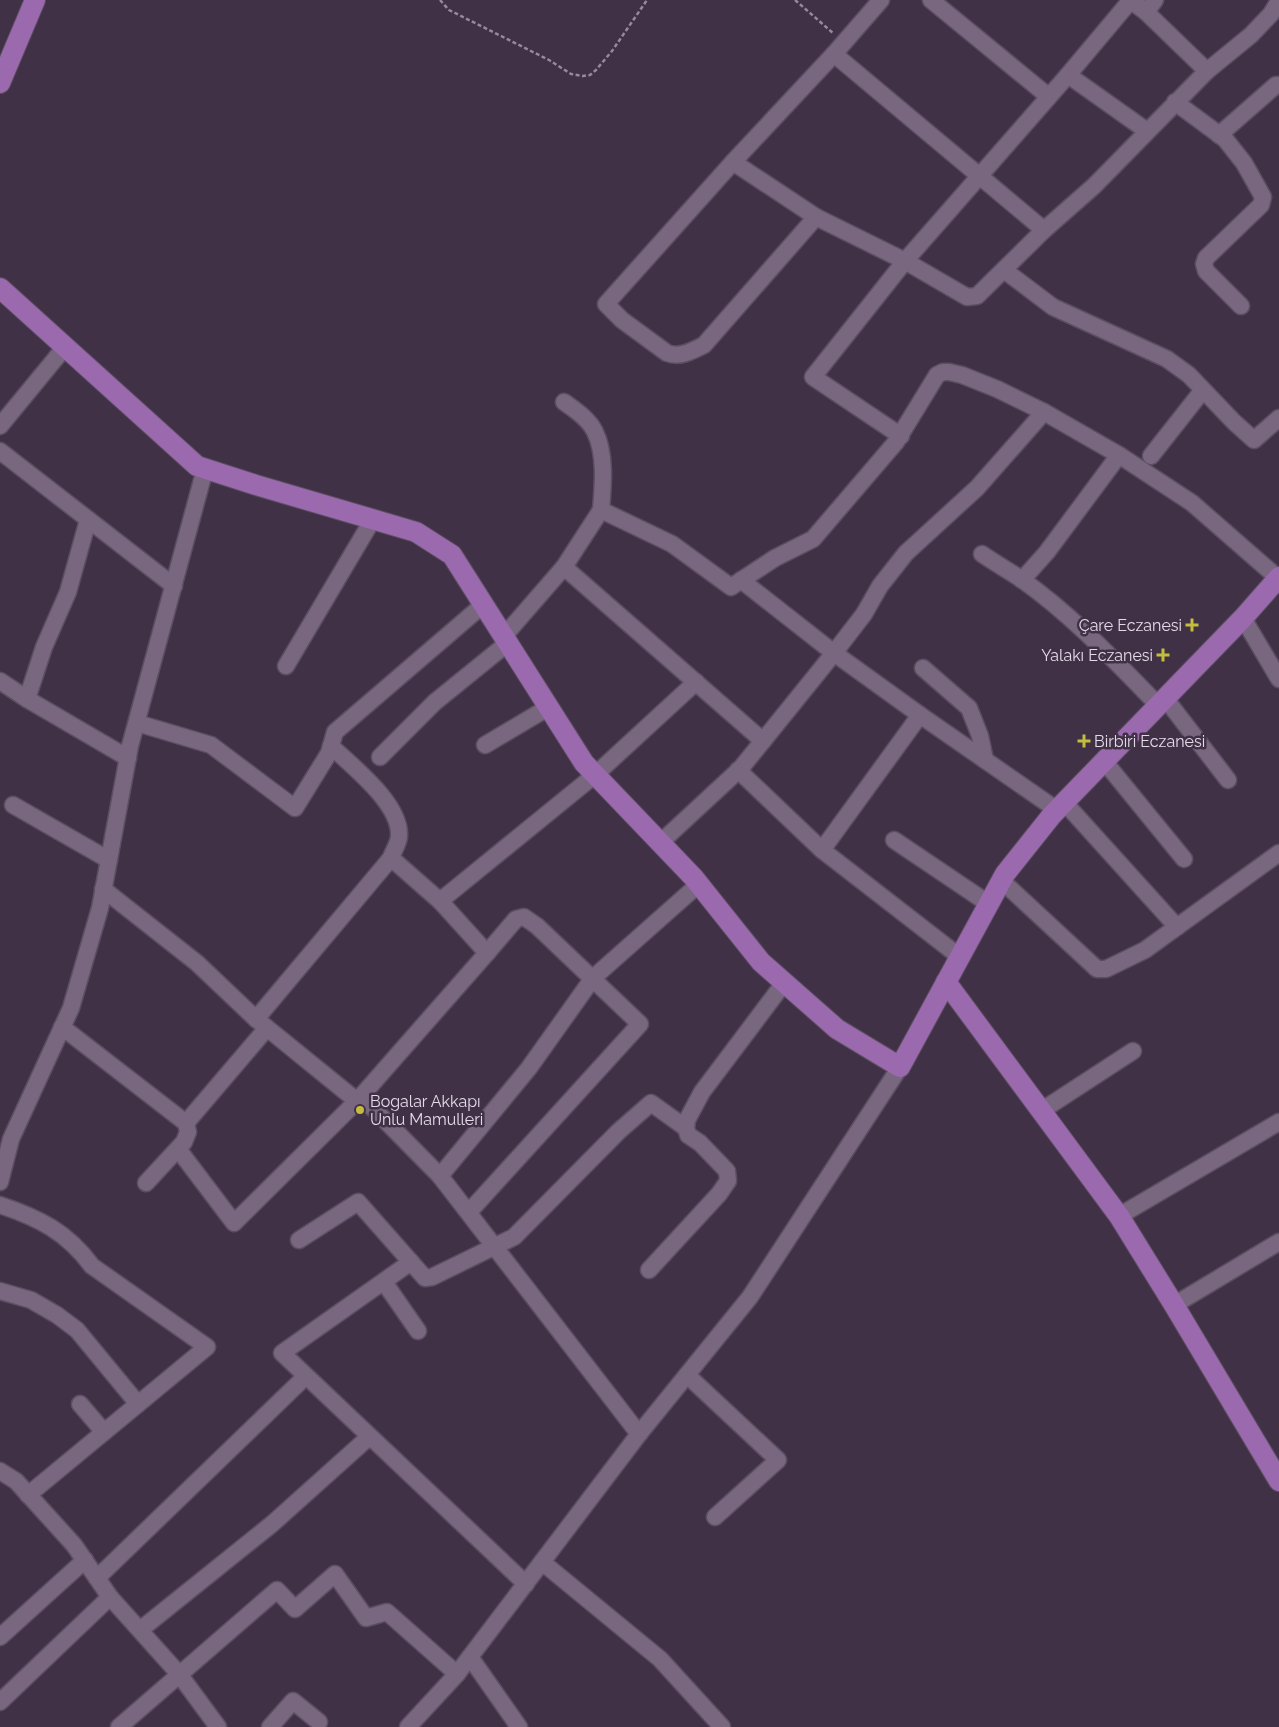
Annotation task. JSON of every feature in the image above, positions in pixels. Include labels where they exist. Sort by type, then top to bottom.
[{"type":"main road","points":[[1,80],[35,0]]},
{"type":"main road","points":[[0,288],[197,466],[416,532],[452,555],[584,763],[699,884],[760,962],[837,1029],[900,1067],[1002,881],[1060,806],[1243,618],[1278,578]]},
{"type":"main road","points":[[946,982],[1119,1216],[1279,1481]]},
{"type":"street","points":[[816,217],[704,345],[683,354],[674,356],[667,353],[622,320],[606,304],[881,0]]},
{"type":"street","points":[[931,0],[1048,96]]},
{"type":"street","points":[[901,436],[813,377],[905,261],[1068,75],[1130,0],[1150,6],[1207,71]]},
{"type":"street","points":[[733,162],[816,217],[905,261],[967,297],[977,296],[1044,230],[1094,186],[1207,71],[1252,35],[1271,14],[1279,1]]},
{"type":"street","points":[[839,48],[979,176],[1044,230]]},
{"type":"street","points":[[1068,75],[1147,131]]},
{"type":"street","points":[[1219,135],[1276,85],[1279,85]]},
{"type":"street","points":[[1175,102],[1224,139],[1244,164],[1263,197],[1261,205],[1206,258],[1204,264],[1206,271],[1241,306]]},
{"type":"street","points":[[1004,270],[1052,307],[1167,359],[1189,374],[1234,422],[1254,440],[1279,418]]},
{"type":"street","points":[[0,426],[65,347]]},
{"type":"street","points":[[601,510],[672,544],[731,587],[775,558],[813,539],[901,436],[937,375],[943,372],[962,375],[997,388],[1044,412],[1119,455],[1192,503],[1278,578]]},
{"type":"street","points":[[1151,456],[1203,390]]},
{"type":"street","points":[[380,757],[435,702],[507,639],[564,567],[601,510],[602,459],[595,432],[588,422],[564,402]]},
{"type":"street","points":[[660,842],[738,770],[834,653],[864,614],[880,586],[906,553],[977,488],[1044,412]]},
{"type":"street","points":[[0,451],[174,586]]},
{"type":"street","points":[[1022,580],[1047,552],[1119,455]]},
{"type":"street","points":[[0,1182],[6,1138],[62,1027],[73,998],[100,908],[128,758],[205,469]]},
{"type":"street","points":[[286,666],[373,519]]},
{"type":"street","points":[[27,698],[44,648],[68,592],[88,520]]},
{"type":"street","points":[[982,554],[1022,580],[1065,614],[1162,701],[1228,780]]},
{"type":"street","points":[[564,567],[763,741]]},
{"type":"street","points":[[741,580],[834,653],[920,715],[985,760],[1060,806],[1177,927]]},
{"type":"street","points":[[137,723],[211,745],[295,808],[328,753],[335,732],[484,604]]},
{"type":"street","points":[[1243,618],[1279,679]]},
{"type":"street","points":[[923,668],[970,708],[980,736],[985,760]]},
{"type":"street","points":[[0,681],[128,758]]},
{"type":"street","points":[[440,901],[596,774],[696,682]]},
{"type":"street","points":[[486,745],[549,706]]},
{"type":"street","points":[[822,850],[920,715]]},
{"type":"street","points":[[186,1123],[391,858],[399,837],[396,816],[386,800],[331,746]]},
{"type":"street","points":[[1104,761],[1184,859]]},
{"type":"street","points":[[738,770],[822,850],[960,957]]},
{"type":"street","points":[[14,805],[109,860]]},
{"type":"street","points":[[894,840],[989,904]]},
{"type":"street","points":[[1002,881],[1097,969],[1106,968],[1145,950],[1279,853]]},
{"type":"street","points":[[391,858],[440,901],[487,953]]},
{"type":"street","points":[[440,1176],[529,1068],[593,978],[699,884]]},
{"type":"street","points":[[103,889],[197,963],[262,1023],[359,1098],[440,1176],[639,1434]]},
{"type":"street","points":[[178,1149],[234,1223],[359,1098],[516,918],[524,917],[538,926],[640,1024],[469,1212]]},
{"type":"street","points":[[649,1270],[728,1181],[727,1171],[700,1143],[688,1135],[686,1128],[687,1120],[702,1092],[784,983]]},
{"type":"street","points":[[62,1027],[186,1123],[188,1132],[184,1142],[146,1183]]},
{"type":"street","points":[[1041,1111],[1133,1051]]},
{"type":"street","points":[[408,1727],[457,1674],[639,1434],[750,1297],[900,1067]]},
{"type":"street","points":[[299,1240],[358,1202],[425,1278],[432,1277],[514,1237],[619,1131],[651,1103],[686,1128]]},
{"type":"street","points":[[1119,1216],[1279,1122]]},
{"type":"street","points":[[0,1206],[22,1212],[50,1226],[69,1239],[92,1266],[207,1347],[28,1495]]},
{"type":"street","points":[[1174,1305],[1279,1242]]},
{"type":"street","points":[[411,1262],[282,1353],[305,1377],[526,1584]]},
{"type":"street","points":[[384,1282],[418,1331]]},
{"type":"street","points":[[0,1291],[32,1300],[57,1315],[76,1330],[138,1404]]},
{"type":"street","points":[[687,1376],[778,1460],[715,1517]]},
{"type":"street","points":[[97,1578],[305,1377]]},
{"type":"street","points":[[80,1404],[104,1432]]},
{"type":"street","points":[[140,1630],[272,1524],[369,1436]]},
{"type":"street","points":[[0,1471],[16,1481],[74,1545],[110,1597],[179,1674],[218,1727]]},
{"type":"street","points":[[0,1637],[85,1560]]},
{"type":"street","points":[[542,1562],[660,1659],[722,1727]]},
{"type":"street","points":[[119,1727],[276,1590],[295,1609],[335,1574],[366,1618],[387,1612],[457,1674]]},
{"type":"street","points":[[0,1702],[110,1597]]},
{"type":"street","points":[[470,1657],[519,1727]]},
{"type":"street","points":[[270,1727],[293,1701],[319,1722]]},
{"type":"path","points":[[440,0],[449,10],[549,60],[571,74],[583,76],[590,76],[596,70],[612,51],[647,0]]},
{"type":"path","points":[[794,0],[839,48]]},
{"type":"place","name":"Çare Eczanesi","points":[[1192,625]]},
{"type":"place","name":"Yalakı Eczanesi","points":[[1163,655]]},
{"type":"place","name":"Birbiri Eczanesi","points":[[1084,741]]},
{"type":"place","name":"Bogalar Akkapı Unlu Mamulleri","points":[[360,1110]]}]
